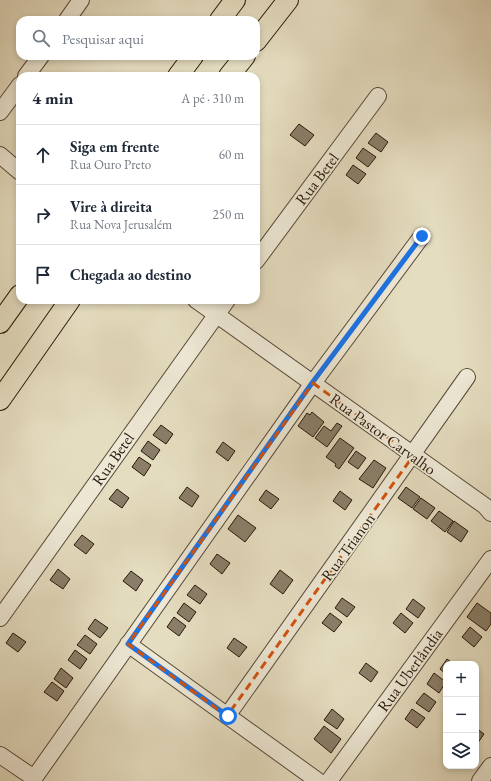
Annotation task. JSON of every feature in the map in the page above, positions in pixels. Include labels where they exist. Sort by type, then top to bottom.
[{"type":"main road","points":[[223,16],[235,0]]},
{"type":"main road","points":[[260,36],[288,0]]},
{"type":"main road","points":[[181,72],[190,60]]},
{"type":"main road","points":[[232,72],[242,60]]},
{"type":"main road","points":[[0,323],[16,301]]},
{"type":"main road","points":[[0,400],[67,304]]},
{"type":"street","points":[[70,16],[81,0]]},
{"type":"street","points":[[29,72],[38,60]]},
{"type":"street","points":[[0,112],[16,90]]},
{"type":"street","name":"Rua Betel","points":[[260,256],[378,96]]},
{"type":"street","points":[[0,155],[16,169]]},
{"type":"street","points":[[0,755],[33,780],[312,383],[422,236]]},
{"type":"street","name":"Rua Pastor Carvalho","points":[[202,304],[217,313],[413,456],[485,506],[491,514]]},
{"type":"street","name":"Rua Betel","points":[[0,618],[224,304]]},
{"type":"street","name":"Rua Trianon","points":[[228,716],[413,456],[467,377]]},
{"type":"street","name":"Rua Uberlândia","points":[[329,781],[491,559]]},
{"type":"street","points":[[128,644],[318,781]]},
{"type":"street","points":[[480,781],[491,766]]},
{"type":"highlighted area","points":[[313,383],[413,456],[227,716],[128,644]]},
{"type":"building","points":[[299,124],[314,135],[305,146],[290,135]]},
{"type":"building","points":[[376,133],[388,142],[381,152],[368,143]]},
{"type":"building","points":[[363,148],[376,157],[368,167],[356,158]]},
{"type":"building","points":[[353,165],[366,174],[358,184],[346,175]]},
{"type":"building","points":[[312,412],[324,422],[313,437],[298,426],[307,413],[310,415]]},
{"type":"building","points":[[337,423],[342,426],[327,447],[315,438],[324,426],[331,431]]},
{"type":"building","points":[[161,425],[173,434],[166,444],[153,435]]},
{"type":"building","points":[[340,438],[354,448],[339,469],[335,466],[336,464],[326,457]]},
{"type":"building","points":[[148,441],[160,450],[153,460],[141,451]]},
{"type":"building","points":[[223,442],[235,451],[228,461],[216,452]]},
{"type":"building","points":[[356,451],[366,458],[358,469],[348,462]]},
{"type":"building","points":[[139,457],[151,465],[144,476],[132,467]]},
{"type":"building","points":[[374,460],[386,468],[373,488],[359,479]]},
{"type":"building","points":[[187,487],[199,496],[192,507],[179,498]]},
{"type":"building","points":[[406,487],[420,497],[412,508],[398,498]]},
{"type":"building","points":[[117,489],[129,498],[122,508],[109,499]]},
{"type":"building","points":[[266,490],[279,499],[271,509],[259,500]]},
{"type":"building","points":[[340,491],[352,500],[345,510],[333,501]]},
{"type":"building","points":[[421,498],[435,508],[427,519],[413,509]]},
{"type":"building","points":[[439,511],[453,521],[445,532],[431,521]]},
{"type":"building","points":[[238,515],[256,528],[245,542],[228,529]]},
{"type":"building","points":[[454,521],[468,531],[461,542],[447,532]]},
{"type":"building","points":[[82,535],[94,544],[86,554],[74,545]]},
{"type":"building","points":[[217,554],[230,563],[222,574],[210,564]]},
{"type":"building","points":[[58,569],[70,579],[63,589],[50,580]]},
{"type":"building","points":[[280,570],[293,580],[283,594],[270,584]]},
{"type":"building","points":[[131,571],[143,580],[136,591],[123,581]]},
{"type":"building","points":[[195,585],[207,594],[200,604],[187,595]]},
{"type":"building","points":[[342,598],[355,607],[347,617],[335,608]]},
{"type":"building","points":[[413,599],[425,608],[418,618],[406,609]]},
{"type":"building","points":[[184,603],[196,612],[189,622],[177,613]]},
{"type":"building","points":[[477,603],[491,613],[491,624],[486,631],[467,617]]},
{"type":"building","points":[[330,613],[342,622],[334,632],[322,623]]},
{"type":"building","points":[[401,613],[413,623],[405,633],[393,623]]},
{"type":"building","points":[[174,617],[186,626],[179,636],[167,627]]},
{"type":"building","points":[[95,619],[108,628],[100,638],[88,629]]},
{"type":"building","points":[[470,627],[482,637],[474,647],[462,637]]},
{"type":"building","points":[[13,633],[26,642],[18,652],[6,643]]},
{"type":"building","points":[[85,635],[97,644],[90,654],[77,645]]},
{"type":"building","points":[[234,638],[247,647],[239,657],[227,648]]},
{"type":"building","points":[[75,650],[87,659],[80,669],[68,660]]},
{"type":"building","points":[[366,663],[378,672],[371,682],[359,673]]},
{"type":"building","points":[[443,665],[443,672],[440,669]]},
{"type":"building","points":[[61,668],[73,678],[66,688],[54,679]]},
{"type":"building","points":[[434,673],[443,680],[443,687],[439,693],[427,684]]},
{"type":"building","points":[[52,682],[64,691],[57,701],[44,692]]},
{"type":"building","points":[[424,693],[436,702],[429,712],[416,703]]},
{"type":"building","points":[[332,709],[344,719],[337,729],[324,720]]},
{"type":"building","points":[[412,709],[425,718],[417,728],[405,719]]},
{"type":"building","points":[[324,726],[341,739],[331,753],[314,739]]},
{"type":"building","points":[[479,730],[484,734],[479,741]]},
{"type":"route","points":[[228,716],[128,644],[312,383],[422,236]]}]
